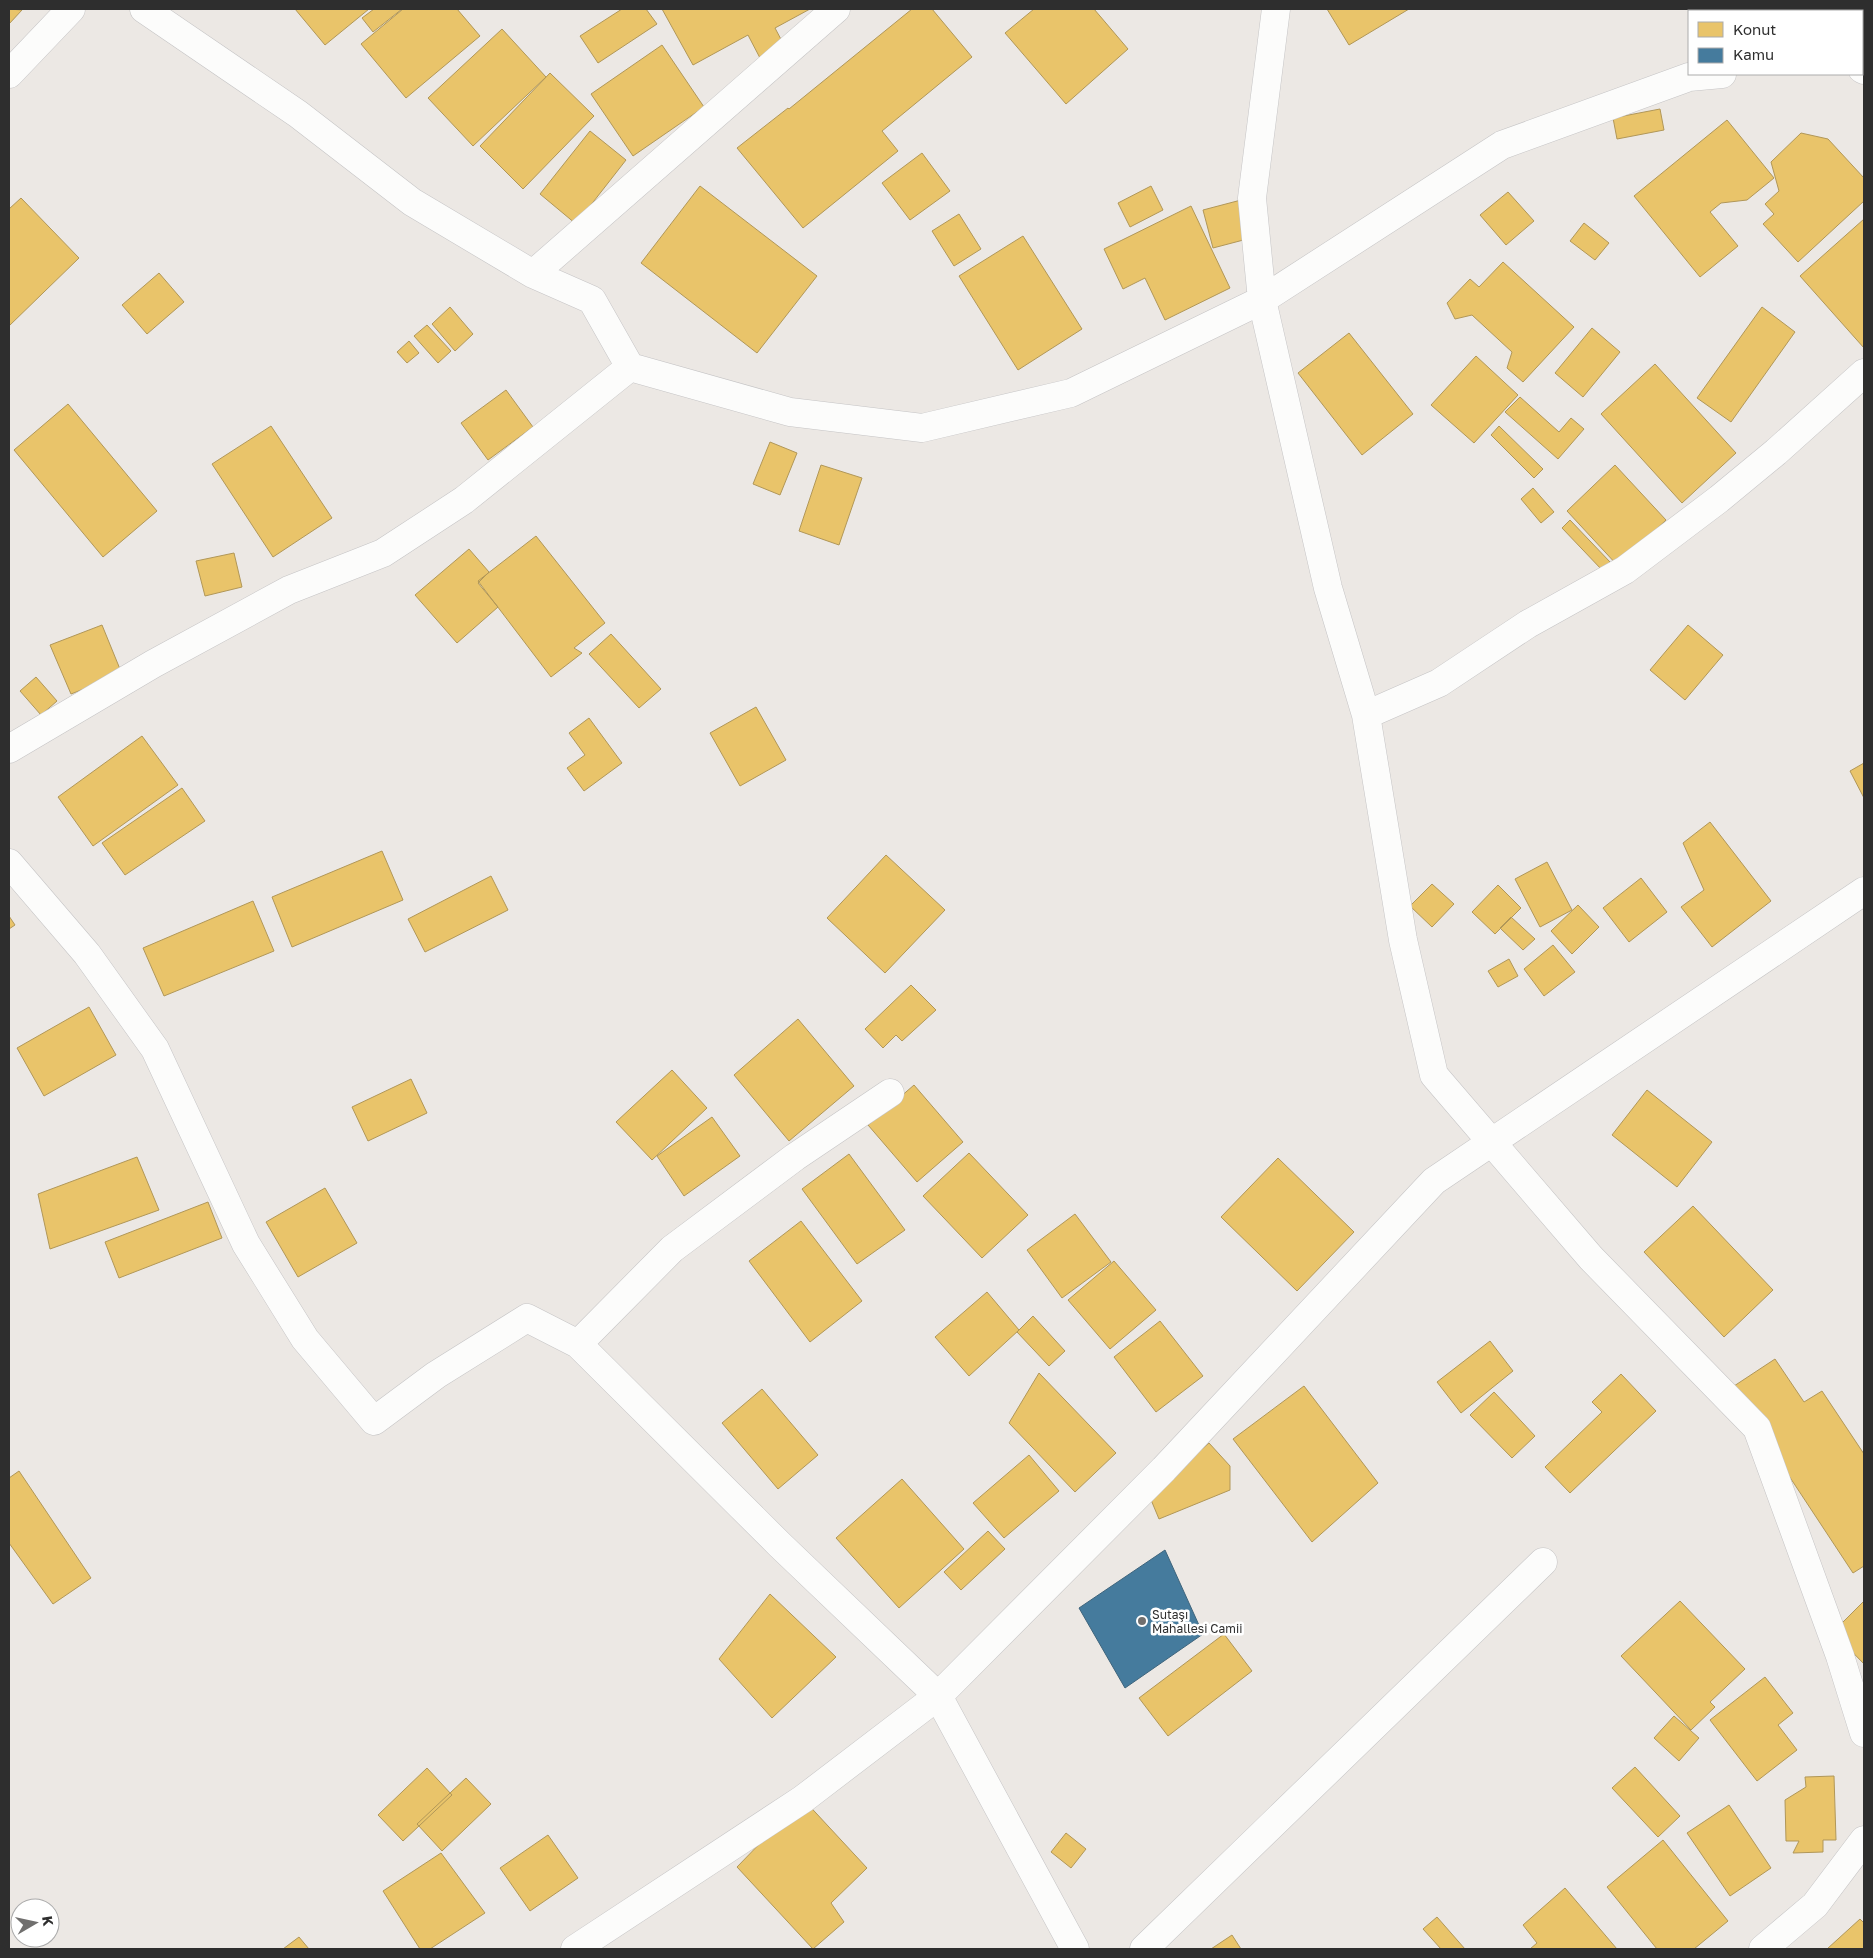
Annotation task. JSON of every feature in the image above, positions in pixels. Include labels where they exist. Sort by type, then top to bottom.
[{"type":"street","points":[[9,74],[71,9]]},
{"type":"street","points":[[144,9],[298,114],[412,202],[533,274],[592,300],[630,367],[790,412],[922,428],[1071,394],[1262,300],[1502,145],[1689,77],[1711,75]]},
{"type":"street","points":[[533,274],[836,9]]},
{"type":"street","points":[[1276,9],[1252,198],[1262,300],[1328,588],[1366,715],[1402,940],[1434,1075],[1591,1258],[1757,1428],[1840,1656],[1864,1733]]},
{"type":"street","points":[[9,749],[153,664],[289,590],[383,553],[464,500],[630,367]]},
{"type":"street","points":[[1366,715],[1439,683],[1528,624],[1624,570],[1719,499],[1776,452],[1864,373]]},
{"type":"street","points":[[9,863],[87,954],[155,1049],[246,1244],[305,1339],[374,1421],[436,1375],[527,1318],[578,1344],[780,1545],[938,1696],[1075,1949]]},
{"type":"street","points":[[575,1949],[803,1799],[938,1696],[1164,1469],[1434,1181],[1492,1144],[1864,891]]},
{"type":"street","points":[[578,1344],[672,1249],[795,1157],[890,1093]]},
{"type":"street","points":[[1144,1949],[1543,1562]]},
{"type":"street","points":[[1763,1949],[1814,1905],[1864,1840]]},
{"type":"building: Konut","points":[[9,9],[22,10],[9,24]]},
{"type":"building: Konut","points":[[295,9],[369,9],[325,45]]},
{"type":"building: Konut","points":[[374,9],[402,9],[373,32],[362,18]]},
{"type":"building: Konut","points":[[403,9],[457,9],[480,36],[406,98],[361,44]]},
{"type":"building: Konut","points":[[622,9],[646,9],[657,24],[598,63],[580,36]]},
{"type":"building: Konut","points":[[662,9],[810,9],[775,28],[784,45],[760,58],[748,35],[693,65]]},
{"type":"building: Konut","points":[[912,9],[932,9],[972,57],[882,131],[898,151],[803,228],[737,148],[789,109]]},
{"type":"building: Konut","points":[[1034,9],[1094,9],[1128,49],[1066,104],[1005,33]]},
{"type":"building: Konut","points":[[1327,9],[1409,9],[1349,45]]},
{"type":"building: Konut","points":[[502,29],[546,77],[473,146],[428,98]]},
{"type":"building: Konut","points":[[662,45],[704,107],[633,156],[591,94]]},
{"type":"building: Konut","points":[[550,73],[594,116],[523,189],[480,146]]},
{"type":"building: Konut","points":[[1660,109],[1664,130],[1617,139],[1613,118]]},
{"type":"building: Konut","points":[[1727,120],[1774,178],[1747,200],[1721,203],[1710,212],[1738,246],[1700,277],[1634,196]]},
{"type":"building: Konut","points":[[590,131],[626,160],[576,224],[540,194]]},
{"type":"building: Konut","points":[[1801,133],[1828,139],[1864,178],[1864,201],[1798,262],[1763,224],[1774,214],[1765,204],[1779,191],[1771,162]]},
{"type":"building: Konut","points":[[922,153],[950,191],[910,220],[882,183]]},
{"type":"building: Konut","points":[[700,186],[817,276],[757,353],[641,263]]},
{"type":"building: Konut","points":[[1151,186],[1163,210],[1130,227],[1118,203]]},
{"type":"building: Konut","points":[[1508,192],[1534,221],[1506,245],[1480,215]]},
{"type":"building: Konut","points":[[21,198],[79,258],[9,326],[9,209]]},
{"type":"building: Konut","points":[[1241,200],[1251,238],[1213,248],[1203,210]]},
{"type":"building: Konut","points":[[1191,206],[1230,288],[1165,320],[1145,278],[1123,289],[1104,249]]},
{"type":"building: Konut","points":[[959,214],[981,249],[954,266],[932,231]]},
{"type":"building: Konut","points":[[1864,219],[1864,348],[1800,276]]},
{"type":"building: Konut","points":[[1584,223],[1609,243],[1595,260],[1570,241]]},
{"type":"building: Konut","points":[[1023,236],[1082,329],[1018,370],[959,276]]},
{"type":"building: Konut","points":[[1503,262],[1574,327],[1523,382],[1507,368],[1512,352],[1472,315],[1455,319],[1447,303],[1470,279],[1479,287]]},
{"type":"building: Konut","points":[[159,273],[184,302],[147,334],[122,305]]},
{"type":"building: Konut","points":[[450,307],[473,334],[455,351],[432,324]]},
{"type":"building: Konut","points":[[1762,307],[1795,332],[1731,422],[1697,398]]},
{"type":"building: Konut","points":[[427,325],[451,351],[438,363],[414,336]]},
{"type":"building: Konut","points":[[1592,328],[1620,352],[1583,397],[1555,373]]},
{"type":"building: Konut","points":[[1349,333],[1413,414],[1362,455],[1298,373]]},
{"type":"building: Konut","points":[[409,341],[419,353],[407,363],[397,352]]},
{"type":"building: Konut","points":[[1476,356],[1518,395],[1474,443],[1431,405]]},
{"type":"building: Konut","points":[[1655,364],[1736,453],[1682,503],[1601,414]]},
{"type":"building: Konut","points":[[506,390],[533,427],[488,460],[461,423]]},
{"type":"building: Konut","points":[[1520,397],[1559,432],[1571,418],[1584,429],[1558,459],[1505,412]]},
{"type":"building: Konut","points":[[68,404],[157,511],[103,557],[14,450]]},
{"type":"building: Konut","points":[[271,426],[332,518],[273,557],[212,464]]},
{"type":"building: Konut","points":[[1499,426],[1543,469],[1534,478],[1491,435]]},
{"type":"building: Konut","points":[[770,442],[797,453],[780,495],[753,484]]},
{"type":"building: Konut","points":[[821,465],[862,478],[839,545],[799,531]]},
{"type":"building: Konut","points":[[1615,465],[1666,520],[1618,566],[1567,511]]},
{"type":"building: Konut","points":[[1533,488],[1554,512],[1541,523],[1521,499]]},
{"type":"building: Konut","points":[[1570,520],[1610,562],[1602,570],[1562,528]]},
{"type":"building: Konut","points":[[536,536],[605,623],[574,648],[582,653],[551,677],[478,581]]},
{"type":"building: Konut","points":[[469,549],[489,572],[478,583],[498,607],[457,643],[415,595]]},
{"type":"building: Konut","points":[[234,553],[242,587],[205,596],[196,561]]},
{"type":"building: Konut","points":[[102,625],[122,674],[71,694],[50,645]]},
{"type":"building: Konut","points":[[1688,625],[1723,655],[1685,700],[1650,670]]},
{"type":"building: Konut","points":[[611,634],[661,689],[639,708],[589,654]]},
{"type":"building: Konut","points":[[36,677],[57,701],[41,715],[20,691]]},
{"type":"building: Konut","points":[[756,707],[786,760],[740,786],[710,733]]},
{"type":"building: Konut","points":[[589,718],[622,763],[584,791],[567,768],[585,755],[569,733]]},
{"type":"building: Konut","points":[[142,736],[178,785],[93,846],[58,797]]},
{"type":"building: Konut","points":[[1864,763],[1864,798],[1850,771]]},
{"type":"building: Konut","points":[[182,788],[205,821],[125,875],[102,843]]},
{"type":"building: Konut","points":[[1710,822],[1771,901],[1712,947],[1681,907],[1704,890],[1683,843]]},
{"type":"building: Konut","points":[[382,851],[403,900],[292,947],[272,897]]},
{"type":"building: Konut","points":[[886,855],[945,910],[885,973],[827,918]]},
{"type":"building: Konut","points":[[1547,862],[1572,910],[1540,927],[1515,879]]},
{"type":"building: Konut","points":[[491,876],[508,910],[425,952],[408,919]]},
{"type":"building: Konut","points":[[1641,878],[1667,912],[1629,942],[1603,908]]},
{"type":"building: Konut","points":[[1432,884],[1454,904],[1432,927],[1410,906]]},
{"type":"building: Konut","points":[[1498,885],[1521,908],[1495,934],[1472,912]]},
{"type":"building: Konut","points":[[253,901],[274,951],[164,996],[143,948]]},
{"type":"building: Konut","points":[[1578,905],[1599,927],[1572,954],[1551,931]]},
{"type":"building: Konut","points":[[9,916],[15,925],[9,929]]},
{"type":"building: Konut","points":[[1511,917],[1535,939],[1523,950],[1500,928]]},
{"type":"building: Konut","points":[[1553,945],[1575,972],[1544,996],[1524,969]]},
{"type":"building: Konut","points":[[1509,959],[1518,976],[1498,987],[1488,971]]},
{"type":"building: Konut","points":[[911,985],[936,1010],[902,1041],[896,1035],[883,1048],[865,1029]]},
{"type":"building: Konut","points":[[89,1007],[116,1055],[44,1096],[17,1048]]},
{"type":"building: Konut","points":[[798,1019],[854,1086],[789,1141],[734,1075]]},
{"type":"building: Konut","points":[[672,1070],[707,1108],[652,1160],[616,1122]]},
{"type":"building: Konut","points":[[411,1079],[427,1113],[368,1141],[352,1107]]},
{"type":"building: Konut","points":[[914,1085],[963,1142],[917,1182],[868,1125]]},
{"type":"building: Konut","points":[[1647,1090],[1712,1142],[1677,1187],[1612,1135]]},
{"type":"building: Konut","points":[[712,1117],[740,1156],[684,1196],[657,1156]]},
{"type":"building: Konut","points":[[969,1153],[1028,1215],[982,1258],[923,1196]]},
{"type":"building: Konut","points":[[849,1154],[905,1230],[857,1264],[802,1189]]},
{"type":"building: Konut","points":[[137,1157],[159,1210],[50,1249],[38,1194]]},
{"type":"building: Konut","points":[[1278,1158],[1354,1232],[1297,1291],[1221,1217]]},
{"type":"building: Konut","points":[[325,1188],[357,1243],[298,1277],[266,1222]]},
{"type":"building: Konut","points":[[208,1202],[222,1238],[119,1278],[105,1242]]},
{"type":"building: Konut","points":[[1693,1206],[1773,1290],[1724,1337],[1644,1252]]},
{"type":"building: Konut","points":[[1075,1214],[1111,1262],[1062,1298],[1027,1250]]},
{"type":"building: Konut","points":[[801,1221],[862,1301],[810,1342],[749,1261]]},
{"type":"building: Konut","points":[[1114,1261],[1156,1310],[1110,1349],[1068,1300]]},
{"type":"building: Konut","points":[[987,1292],[1019,1330],[969,1376],[935,1337]]},
{"type":"building: Konut","points":[[1033,1316],[1065,1351],[1049,1366],[1017,1332]]},
{"type":"building: Konut","points":[[1160,1321],[1203,1376],[1156,1412],[1114,1357]]},
{"type":"building: Konut","points":[[1490,1341],[1513,1371],[1461,1413],[1437,1382]]},
{"type":"building: Konut","points":[[1775,1359],[1804,1402],[1822,1391],[1864,1454],[1864,1566],[1853,1573],[1731,1388]]},
{"type":"building: Konut","points":[[1039,1373],[1116,1453],[1075,1492],[1009,1423]]},
{"type":"building: Konut","points":[[1621,1374],[1656,1411],[1570,1493],[1545,1467],[1602,1412],[1592,1402]]},
{"type":"building: Konut","points":[[1304,1386],[1378,1483],[1312,1542],[1233,1439]]},
{"type":"building: Konut","points":[[762,1389],[818,1455],[778,1489],[722,1423]]},
{"type":"building: Konut","points":[[1494,1392],[1535,1436],[1512,1458],[1470,1415]]},
{"type":"building: Konut","points":[[1209,1443],[1230,1466],[1230,1490],[1159,1519],[1149,1495]]},
{"type":"building: Konut","points":[[1029,1455],[1059,1491],[1004,1538],[973,1503]]},
{"type":"building: Konut","points":[[19,1471],[91,1578],[53,1604],[9,1543],[9,1478]]},
{"type":"building: Konut","points":[[902,1479],[964,1549],[899,1608],[836,1538]]},
{"type":"building: Konut","points":[[988,1531],[1005,1549],[961,1590],[944,1572]]},
{"type":"building: Konut","points":[[770,1594],[836,1657],[772,1718],[719,1659]]},
{"type":"building: Konut","points":[[1680,1601],[1745,1669],[1710,1702],[1715,1707],[1691,1730],[1621,1656]]},
{"type":"building: Konut","points":[[1864,1601],[1864,1664],[1833,1632]]},
{"type":"building: Konut","points":[[1224,1634],[1252,1671],[1168,1736],[1139,1698]]},
{"type":"building: Konut","points":[[1765,1677],[1793,1713],[1778,1725],[1797,1750],[1757,1781],[1710,1720]]},
{"type":"building: Konut","points":[[1674,1716],[1699,1738],[1679,1761],[1654,1738]]},
{"type":"building: Konut","points":[[1635,1767],[1680,1816],[1658,1837],[1612,1788]]},
{"type":"building: Konut","points":[[427,1768],[452,1795],[403,1841],[378,1815]]},
{"type":"building: Konut","points":[[1834,1776],[1836,1840],[1823,1840],[1823,1852],[1793,1853],[1799,1841],[1786,1841],[1785,1800],[1806,1787],[1805,1777]]},
{"type":"building: Konut","points":[[466,1778],[491,1804],[442,1851],[417,1824]]},
{"type":"building: Konut","points":[[803,1799],[867,1868],[831,1903],[844,1922],[813,1949],[737,1867]]},
{"type":"building: Konut","points":[[1729,1805],[1771,1868],[1730,1896],[1687,1833]]},
{"type":"building: Konut","points":[[1066,1833],[1086,1849],[1071,1868],[1051,1852]]},
{"type":"building: Konut","points":[[548,1835],[578,1878],[530,1911],[500,1868]]},
{"type":"building: Konut","points":[[1663,1840],[1728,1921],[1694,1949],[1657,1949],[1607,1887]]},
{"type":"building: Konut","points":[[441,1853],[485,1913],[430,1949],[420,1949],[383,1891]]},
{"type":"building: Konut","points":[[1565,1888],[1617,1949],[1530,1949],[1537,1943],[1523,1925]]},
{"type":"building: Konut","points":[[1437,1917],[1465,1949],[1441,1949],[1423,1929]]},
{"type":"building: Konut","points":[[1860,1919],[1864,1923],[1864,1949],[1827,1949]]},
{"type":"building: Konut","points":[[1232,1935],[1241,1949],[1211,1949]]},
{"type":"building: Konut","points":[[299,1937],[309,1949],[283,1949]]},
{"type":"building: Kamu","name":"Sutaşı Mahallesi Camii","points":[[1165,1550],[1203,1634],[1125,1688],[1079,1608]]},
{"type":"place","name":"Sutaşı Mahallesi Camii","points":[[1142,1621]]}]
